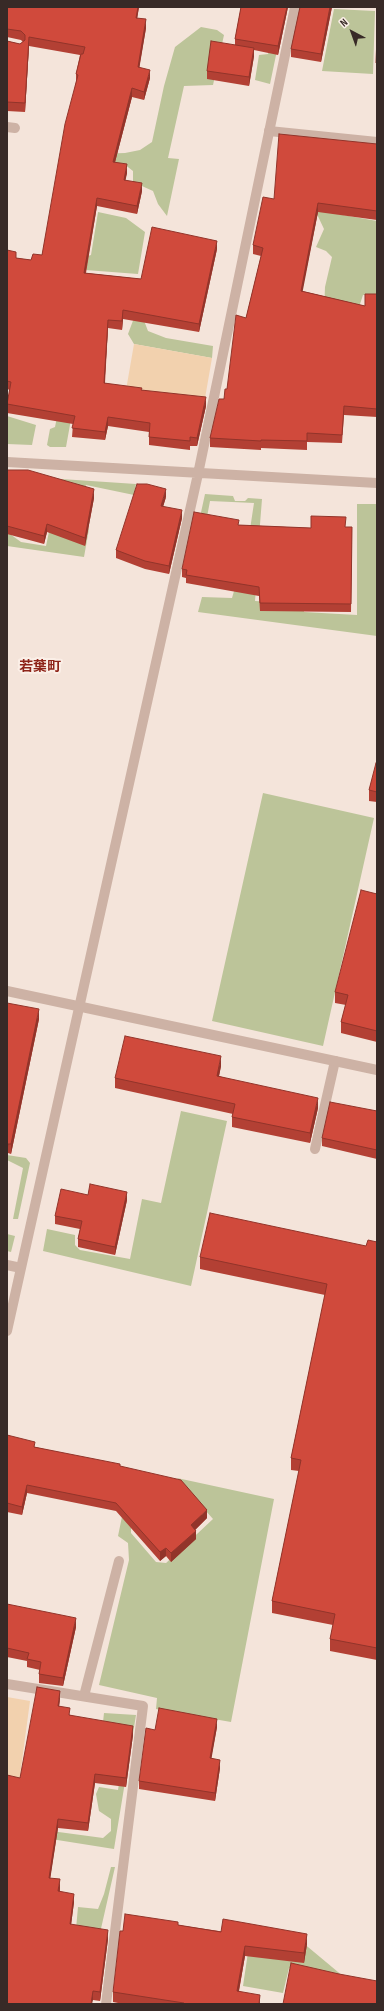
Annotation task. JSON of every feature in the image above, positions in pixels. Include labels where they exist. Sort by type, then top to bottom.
[{"type":"street","points":[[7,1332],[198,474],[295,7]]},
{"type":"street","points":[[269,131],[377,142]]},
{"type":"street","points":[[7,462],[377,483]]},
{"type":"street","points":[[7,991],[377,1070]]},
{"type":"street","points":[[315,1149],[335,1061]]},
{"type":"street","points":[[7,1265],[21,1268]]},
{"type":"street","points":[[84,1696],[119,1561]]},
{"type":"street","points":[[7,1684],[143,1706],[106,2004]]},
{"type":"green space","points":[[277,7],[286,7],[270,84],[255,80],[259,55],[268,54]]},
{"type":"green space","points":[[334,9],[375,11],[373,74],[322,71]]},
{"type":"green space","points":[[201,27],[217,30],[224,35],[213,85],[184,86],[168,158],[179,159],[167,216],[158,204],[153,191],[133,182],[133,171],[124,164],[93,162],[96,154],[125,153],[140,150],[152,142],[164,86],[175,47]]},
{"type":"green space","points":[[315,210],[377,221],[377,296],[363,295],[360,304],[338,306],[324,312],[325,287],[332,257],[326,251],[316,247],[324,229]]},
{"type":"green space","points":[[98,212],[126,218],[145,232],[138,274],[46,267],[18,342],[7,392],[7,297],[36,261],[76,260],[91,255]]},
{"type":"green space","points":[[134,318],[143,318],[148,331],[166,338],[213,346],[212,358],[134,344],[128,334]]},
{"type":"green space","points":[[86,336],[66,447],[50,447],[47,445],[50,429],[55,427],[70,352]]},
{"type":"green space","points":[[7,416],[36,425],[32,445],[7,444]]},
{"type":"green space","points":[[31,477],[136,484],[134,495],[86,485],[79,519],[89,529],[84,557],[7,546],[7,512],[10,534],[21,542],[46,546],[58,488]]},
{"type":"green space","points":[[205,494],[233,496],[235,501],[245,501],[248,498],[262,499],[259,537],[249,536],[254,503],[210,501],[207,517],[200,517]]},
{"type":"green space","points":[[357,504],[377,504],[377,636],[198,612],[202,597],[232,598],[243,560],[258,562],[255,601],[304,604],[304,612],[357,615]]},
{"type":"green space","points":[[263,793],[374,818],[323,1046],[212,1021]]},
{"type":"green space","points":[[181,1111],[227,1121],[191,1286],[43,1251],[47,1229],[75,1235],[75,1245],[80,1250],[130,1259],[142,1199],[161,1203]]},
{"type":"green space","points":[[7,1155],[26,1158],[30,1163],[18,1219],[13,1219],[23,1168],[7,1160]]},
{"type":"green space","points":[[7,1234],[15,1236],[11,1252],[7,1251]]},
{"type":"green space","points":[[177,1478],[274,1499],[231,1722],[156,1709],[157,1698],[99,1685],[129,1560],[128,1543],[118,1536],[124,1507],[131,1523],[131,1533],[156,1562],[166,1563],[213,1519]]},
{"type":"green space","points":[[104,1713],[136,1715],[114,1849],[51,1839],[29,1828],[103,1838],[111,1831],[111,1819],[99,1811],[96,1794],[99,1787],[118,1790],[126,1737],[103,1722]]},
{"type":"green space","points":[[111,1867],[115,1867],[100,1933],[76,1929],[78,1907],[98,1909],[104,1894]]},
{"type":"green space","points":[[251,1932],[302,1942],[344,1977],[289,1968],[283,1993],[243,1986]]},
{"type":"sand","points":[[134,344],[212,358],[204,404],[126,390]]},
{"type":"sand","points":[[7,1697],[30,1701],[19,1783],[7,1781]]},
{"type":"building","points":[[7,7],[138,7],[136,18],[146,19],[138,67],[150,70],[144,92],[132,88],[113,162],[127,164],[124,180],[142,183],[137,206],[97,198],[84,273],[141,279],[152,227],[217,241],[199,324],[123,310],[122,321],[108,320],[104,383],[142,388],[141,390],[206,397],[197,438],[190,437],[190,441],[149,437],[150,423],[108,417],[105,432],[72,428],[75,416],[7,404],[11,382],[7,381],[7,250],[16,252],[16,258],[31,260],[33,254],[42,255],[65,124],[78,75],[76,74],[81,54],[83,54],[85,47],[29,37],[25,103],[7,102],[7,41],[20,44],[25,40],[25,35],[21,31],[7,29]]},
{"type":"building","points":[[241,7],[287,7],[278,46],[235,39]]},
{"type":"building","points":[[300,7],[330,7],[321,54],[291,49]]},
{"type":"building","points":[[377,36],[377,63],[376,63]]},
{"type":"building","points":[[211,41],[254,48],[249,77],[207,71]]},
{"type":"building","points":[[279,134],[377,144],[377,211],[318,203],[301,291],[365,306],[365,294],[377,294],[377,409],[344,406],[342,435],[307,433],[307,441],[261,441],[210,438],[219,399],[224,399],[225,389],[227,389],[236,315],[246,318],[263,248],[253,245],[263,197],[274,199]]},
{"type":"building","points":[[7,470],[28,470],[94,489],[85,538],[47,524],[44,536],[7,526]]},
{"type":"building","points":[[137,484],[147,484],[166,489],[161,506],[182,510],[169,566],[145,561],[116,550]]},
{"type":"building","points":[[194,512],[239,520],[238,525],[311,528],[311,516],[346,517],[345,527],[352,527],[351,604],[260,603],[259,587],[186,575],[187,570],[182,569]]},
{"type":"building","points":[[377,763],[377,792],[369,790]]},
{"type":"building","points":[[361,890],[377,894],[377,1031],[341,1022],[348,995],[335,992]]},
{"type":"building","points":[[7,1003],[39,1009],[11,1144],[8,1144],[7,1150]]},
{"type":"building","points":[[125,1036],[221,1056],[217,1076],[318,1098],[310,1133],[232,1117],[235,1104],[115,1078]]},
{"type":"building","points":[[330,1102],[377,1111],[377,1150],[322,1138]]},
{"type":"building","points":[[90,1184],[127,1192],[115,1247],[78,1239],[82,1221],[55,1216],[61,1189],[88,1195]]},
{"type":"building","points":[[210,1213],[366,1246],[368,1240],[377,1242],[377,1648],[330,1639],[335,1614],[272,1601],[301,1460],[291,1458],[327,1284],[200,1257]]},
{"type":"building","points":[[7,1435],[35,1442],[34,1447],[120,1464],[120,1466],[181,1480],[207,1510],[191,1525],[196,1531],[171,1553],[166,1548],[160,1552],[116,1503],[27,1485],[22,1507],[7,1503]]},
{"type":"building","points":[[7,1604],[76,1618],[63,1678],[39,1674],[41,1662],[27,1659],[29,1653],[7,1648]]},
{"type":"building","points":[[37,1687],[60,1691],[58,1706],[70,1708],[69,1715],[133,1726],[126,1778],[95,1774],[88,1823],[58,1819],[49,1878],[60,1879],[58,1891],[74,1894],[70,1924],[108,1930],[100,1992],[93,1991],[91,2004],[7,2004],[7,1775],[20,1778]]},
{"type":"building","points":[[159,1708],[217,1719],[210,1758],[220,1760],[215,1793],[139,1781],[146,1728],[155,1730]]},
{"type":"building","points":[[125,1914],[178,1922],[178,1925],[221,1932],[223,1919],[307,1934],[304,1953],[245,1946],[237,1991],[260,1995],[259,2004],[184,2004],[113,1992],[120,1931],[123,1931]]},
{"type":"building","points":[[291,1963],[377,1981],[377,2004],[283,2004]]},
{"type":"district","name":"若葉町","points":[[40,667]]}]
